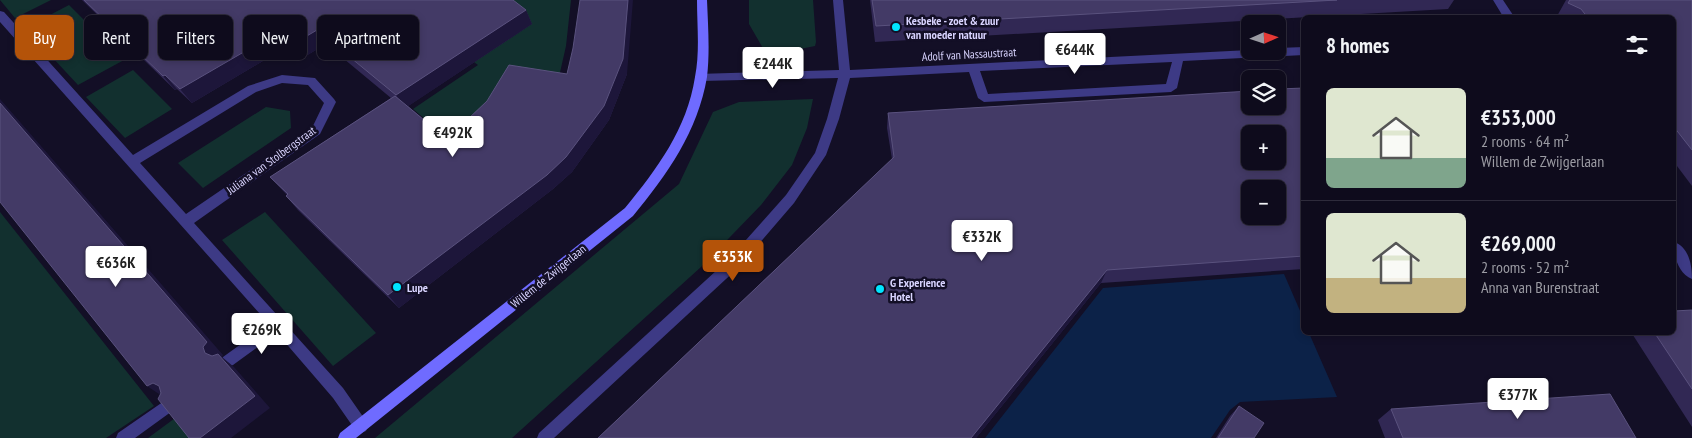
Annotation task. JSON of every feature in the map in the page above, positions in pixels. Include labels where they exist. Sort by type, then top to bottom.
[{"type":"street","name":"Willem de Zwijgerlaan","points":[[345,438],[629,212],[656,180],[678,146],[688,123],[701,77],[702,0]]},
{"type":"street","points":[[544,438],[734,263],[790,199],[820,154],[833,119],[845,74],[838,0]]},
{"type":"street","points":[[1498,0],[1508,15]]},
{"type":"street","points":[[0,15],[338,393],[361,426]]},
{"type":"street","name":"Adolf van Nassaustraat","points":[[845,74],[1301,51]]},
{"type":"street","points":[[973,68],[984,98],[1171,88],[1178,57]]},
{"type":"street","points":[[701,77],[845,74]]},
{"type":"street","name":"Juliana van Stolbergstraat","points":[[131,162],[252,89],[282,79],[311,81],[330,102],[316,130],[185,222]]},
{"type":"street","points":[[1676,250],[1692,273]]},
{"type":"street","points":[[228,361],[278,325]]},
{"type":"street","points":[[123,438],[170,404]]},
{"type":"green space","points":[[0,0],[51,0],[21,15],[15,15],[15,18]]},
{"type":"green space","points":[[388,0],[571,0],[566,46],[556,90],[375,186],[444,135],[413,109],[478,65],[419,22],[419,15],[409,15]]},
{"type":"green space","points":[[749,0],[813,0],[815,46],[775,54],[764,50],[749,24]]},
{"type":"green space","points":[[69,5],[84,20],[84,60],[124,60],[78,85],[55,60],[74,60],[74,15],[50,15]]},
{"type":"green space","points":[[133,70],[172,109],[125,138],[86,97]]},
{"type":"green space","points":[[813,99],[807,128],[792,165],[761,205],[701,267],[512,438],[375,438],[679,184],[713,112],[739,102]]},
{"type":"green space","points":[[266,107],[290,111],[291,128],[203,188],[178,163]]},
{"type":"green space","points":[[0,212],[154,406],[106,438],[0,438]]},
{"type":"green space","points":[[265,212],[376,333],[333,366],[222,240]]},
{"type":"green space","points":[[186,410],[209,438],[148,438]]},
{"type":"water","points":[[1284,274],[1301,313],[1301,335],[1310,335],[1337,397],[1240,402],[1230,410],[1211,438],[985,438],[1103,288]]},
{"type":"building","points":[[84,0],[513,0],[526,10],[396,95],[353,60],[419,60],[419,15],[317,15],[317,30],[307,36],[307,15],[243,15],[243,52],[233,58],[233,15],[158,15],[158,60],[230,60],[180,89],[146,60],[148,60],[148,15],[100,15]]},
{"type":"building","points":[[580,0],[628,0],[623,59],[604,106],[566,157],[547,175],[388,295],[286,196],[288,194],[270,177],[395,96],[447,139],[487,101],[509,65],[567,74]]},
{"type":"building","points":[[872,0],[1337,0],[876,26]]},
{"type":"building","points":[[1570,0],[1692,0],[1692,150],[1676,130],[1676,15],[1586,15],[1581,9],[1568,3]]},
{"type":"building","points":[[1301,88],[1301,256],[1107,270],[971,438],[598,438],[894,157],[888,113],[1241,92],[1241,115],[1286,115],[1286,89]]},
{"type":"building","points":[[0,103],[207,342],[203,347],[205,353],[212,356],[218,354],[255,396],[200,438],[189,438],[158,399],[161,393],[159,386],[153,383],[147,386],[0,202]]},
{"type":"building","points":[[1692,310],[1692,389],[1656,335],[1676,335],[1676,311]]},
{"type":"building","points":[[1610,394],[1636,438],[1403,438],[1391,409]]},
{"type":"building","points":[[1239,406],[1264,423],[1254,438],[1218,438]]},
{"type":"place","name":"Kesbeke - zoet & zuur van moeder natuur","points":[[896,27]]},
{"type":"place","name":"Lupe","points":[[397,287]]},
{"type":"place","name":"G Experience Hotel","points":[[880,289]]}]
